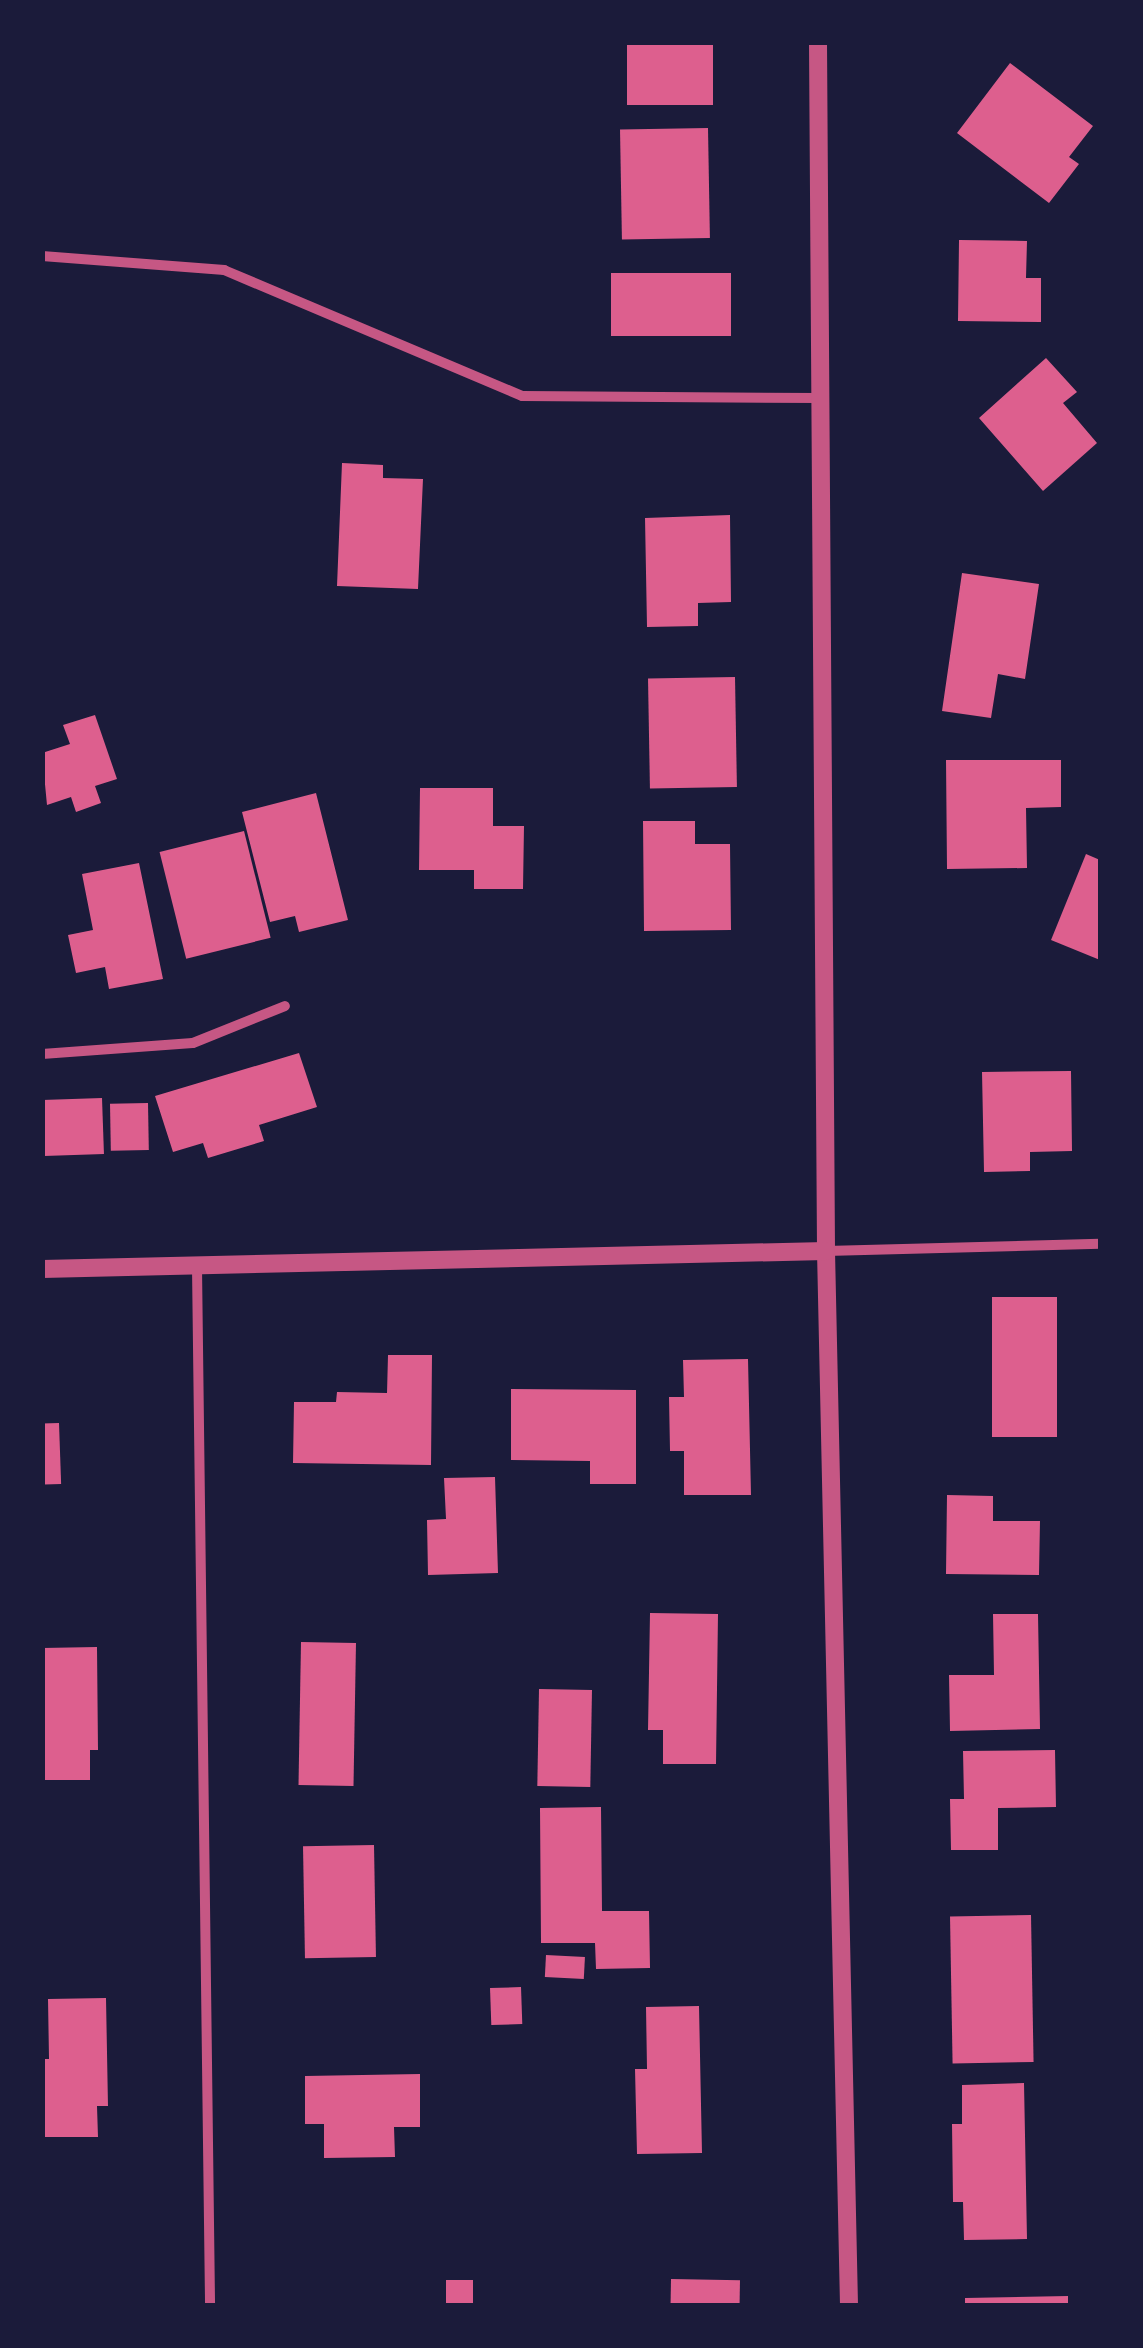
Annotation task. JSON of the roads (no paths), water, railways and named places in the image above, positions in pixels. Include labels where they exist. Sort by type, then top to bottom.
[{"type":"street","points":[[818,42],[826,1251],[849,2306]]},
{"type":"street","points":[[42,256],[224,270],[522,396],[819,398]]},
{"type":"street","points":[[42,1054],[193,1042],[285,1006]]},
{"type":"street","points":[[42,1268],[1100,1244]]},
{"type":"street","points":[[197,1267],[210,2306]]}]
